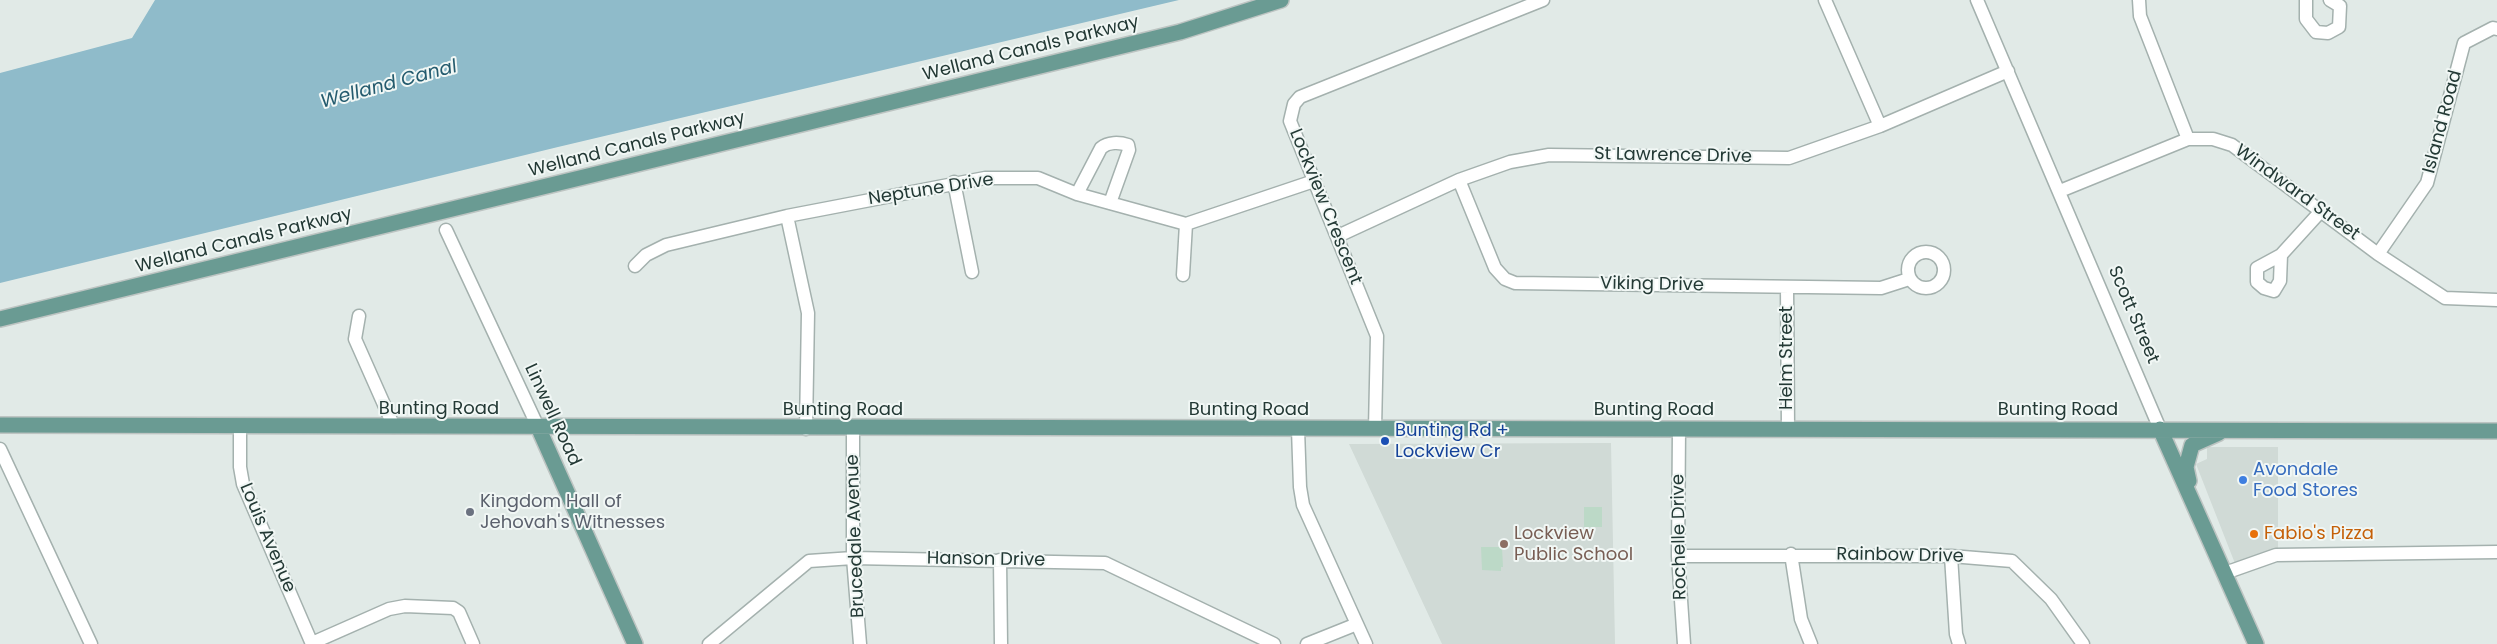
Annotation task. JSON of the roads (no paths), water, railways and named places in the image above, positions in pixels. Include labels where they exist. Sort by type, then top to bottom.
[{"type":"main road","name":"Welland Canals Parkway","points":[[0,319],[1180,32],[1281,0]]},
{"type":"main road","name":"Bunting Road","points":[[0,425],[806,429],[2160,429],[2225,431],[2497,431]]},
{"type":"main road","name":"Linwell Road","points":[[538,427],[636,644]]},
{"type":"main road","name":"Scott Street","points":[[2160,429],[2256,644]]},
{"type":"main road","points":[[2196,509],[2186,467],[2188,454],[2192,445],[2225,431]]},
{"type":"street","name":"Lockview Crescent","points":[[1374,429],[1377,336],[1290,120],[1294,104],[1300,97],[1543,0]]},
{"type":"street","points":[[1826,0],[1880,126]]},
{"type":"street","name":"Scott Street","points":[[1977,0],[2160,429]]},
{"type":"street","points":[[2139,0],[2140,16],[2188,139]]},
{"type":"street","points":[[2306,0],[2306,19],[2316,32],[2328,33],[2339,27],[2340,6],[2330,0]]},
{"type":"street","name":"Island Road","points":[[2378,254],[2427,183],[2464,43],[2493,28],[2497,29]]},
{"type":"street","name":"St Lawrence Drive","points":[[1338,236],[1459,180],[1510,162],[1549,155],[1789,158],[1880,126],[2008,71]]},
{"type":"street","name":"Windward Street","points":[[2060,191],[2188,139],[2213,139],[2232,145],[2378,254],[2444,298],[2497,300]]},
{"type":"street","points":[[1077,194],[1101,148],[1106,144],[1122,143],[1128,145],[1130,150],[1110,203]]},
{"type":"street","name":"Neptune Drive","points":[[635,266],[646,255],[666,245],[787,216],[954,182],[985,178],[1038,178],[1077,194],[1186,224]]},
{"type":"street","name":"Viking Drive","points":[[1459,180],[1495,268],[1505,279],[1515,283],[1881,288],[1909,279]]},
{"type":"street","points":[[1183,275],[1186,224],[1314,181]]},
{"type":"street","points":[[954,182],[972,272]]},
{"type":"street","points":[[2281,255],[2321,211]]},
{"type":"street","points":[[787,216],[808,313],[806,429]]},
{"type":"street","name":"Linwell Road","points":[[446,230],[538,427]]},
{"type":"street","name":"Helm Street","points":[[1787,287],[1788,429]]},
{"type":"street","points":[[359,316],[355,339],[394,427]]},
{"type":"street","name":"Louis Avenue","points":[[240,427],[240,467],[243,484],[312,643]]},
{"type":"street","name":"Brucedale Avenue","points":[[853,428],[854,558],[860,644]]},
{"type":"street","points":[[1298,429],[1300,487],[1303,506],[1366,644]]},
{"type":"street","name":"Rochelle Drive","points":[[1680,429],[1678,556],[1684,644]]},
{"type":"street","points":[[0,449],[91,644]]},
{"type":"street","points":[[2225,573],[2276,554],[2497,552]]},
{"type":"street","points":[[1791,554],[1801,619],[1812,644]]},
{"type":"street","name":"Rainbow Drive","points":[[1678,556],[1791,554],[1951,556],[2012,561],[2051,599],[2083,644]]},
{"type":"street","points":[[1951,556],[1956,634],[1959,644]]},
{"type":"street","name":"Hanson Drive","points":[[709,644],[809,562],[854,558],[1105,563],[1274,644]]},
{"type":"street","points":[[1000,560],[1001,644]]},
{"type":"street","points":[[312,643],[389,610],[406,606],[453,608],[458,612],[473,644]]},
{"type":"street","points":[[1307,644],[1357,624]]},
{"type":"water","name":"Welland Canal","points":[[155,0],[1179,0],[558,147],[0,283],[0,73],[132,38]]},
{"type":"place","name":"Bunting Rd + Lockview Cr","points":[[1385,441]]},
{"type":"place","name":"Avondale Food Stores","points":[[2243,480]]},
{"type":"place","name":"Kingdom Hall of Jehovah's Witnesses","points":[[470,512]]},
{"type":"place","name":"Fabio's Pizza","points":[[2254,534]]},
{"type":"place","name":"Lockview Public School","points":[[1504,544]]}]
